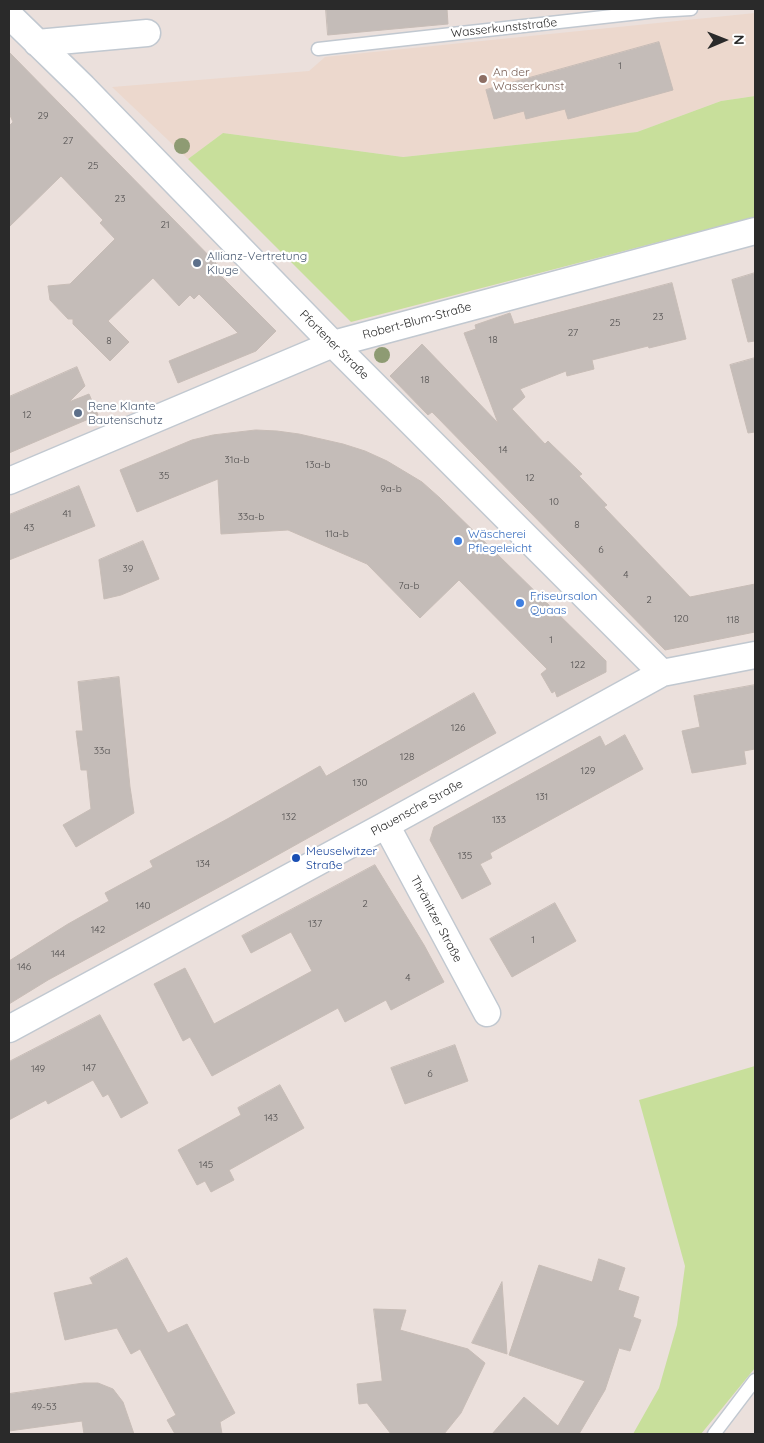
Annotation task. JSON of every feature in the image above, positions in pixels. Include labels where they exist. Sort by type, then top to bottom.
[{"type":"street","name":"Pfortener Straße","points":[[9,15],[83,87],[333,344],[662,673]]},
{"type":"street","points":[[37,43],[147,33]]},
{"type":"street","name":"Robert-Blum-Straße","points":[[9,481],[333,344],[755,231]]},
{"type":"street","name":"Plauensche Straße","points":[[9,1028],[386,825],[662,673],[755,655]]},
{"type":"street","name":"Thränitzer Straße","points":[[386,825],[487,1013]]},
{"type":"lane","name":"Wasserkunststraße","points":[[318,49],[657,11],[691,9]]},
{"type":"lane","points":[[714,1434],[755,1380]]},
{"type":"shaded area","name":"An der Wasserkunst","points":[[755,13],[755,96],[721,101],[637,132],[403,157],[223,133],[188,159],[112,87],[309,71],[325,57]]},
{"type":"green space","points":[[755,96],[755,217],[351,322],[188,159],[223,133],[403,157],[637,132],[721,101]]},
{"type":"green space","points":[[755,1066],[755,1368],[701,1434],[633,1434],[659,1388],[677,1325],[685,1266],[639,1100]]},
{"type":"building","points":[[326,9],[447,9],[448,24],[328,35]]},
{"type":"building","points":[[659,42],[673,90],[568,119],[565,109],[526,119],[524,111],[494,119],[486,90]]},
{"type":"building","points":[[9,52],[223,270],[219,274],[276,331],[256,351],[178,383],[169,361],[238,333],[199,294],[194,299],[190,295],[179,306],[153,278],[108,321],[129,342],[110,361],[73,324],[73,319],[68,319],[50,300],[48,286],[70,284],[115,239],[100,223],[103,220],[61,176],[9,227],[9,126],[13,122],[9,113]]},
{"type":"building","points":[[755,273],[755,341],[748,342],[732,280]]},
{"type":"building","points":[[672,283],[686,339],[592,360],[594,369],[567,376],[566,371],[520,389],[525,397],[512,409],[545,444],[548,441],[582,474],[579,476],[607,505],[604,507],[690,597],[755,584],[755,632],[665,650],[432,412],[428,415],[390,376],[422,344],[498,423],[464,333],[476,329],[475,325],[510,313],[514,324]]},
{"type":"building","points":[[755,358],[755,432],[748,433],[730,365]]},
{"type":"building","points":[[77,367],[85,386],[69,402],[89,394],[98,415],[9,453],[9,397]]},
{"type":"building","points":[[256,430],[299,434],[343,444],[387,461],[422,482],[606,661],[606,672],[557,697],[555,691],[552,693],[541,674],[547,669],[459,580],[420,618],[367,564],[288,530],[221,534],[218,479],[137,512],[120,470],[192,440],[213,435]]},
{"type":"building","points":[[79,486],[95,526],[9,560],[9,515]]},
{"type":"building","points":[[143,541],[159,579],[121,595],[104,599],[99,560]]},
{"type":"building","points":[[119,677],[134,813],[76,847],[63,825],[91,809],[87,770],[81,770],[76,731],[83,731],[78,682]]},
{"type":"building","points":[[755,685],[755,749],[744,751],[746,764],[692,773],[682,731],[700,727],[694,696]]},
{"type":"building","points":[[474,693],[496,733],[48,980],[9,1004],[9,961],[109,901],[105,893],[153,867],[150,861],[320,766],[326,776]]},
{"type":"building","points":[[625,735],[643,769],[490,853],[492,858],[480,864],[491,884],[462,899],[430,840],[434,827],[600,736],[605,746]]},
{"type":"building","points":[[375,865],[424,945],[444,982],[391,1010],[386,1000],[345,1022],[338,1008],[212,1076],[190,1037],[183,1041],[154,984],[185,968],[214,1024],[312,971],[291,932],[251,953],[242,936]]},
{"type":"building","points":[[555,903],[576,941],[512,977],[490,939]]},
{"type":"building","points":[[100,1015],[148,1103],[121,1118],[108,1094],[103,1097],[93,1080],[48,1104],[46,1100],[9,1120],[9,1062]]},
{"type":"building","points":[[455,1045],[468,1081],[405,1104],[391,1068]]},
{"type":"building","points":[[280,1085],[304,1128],[229,1170],[234,1180],[211,1192],[205,1181],[197,1185],[178,1150],[241,1115],[238,1108]]},
{"type":"building","points":[[127,1258],[168,1333],[187,1324],[235,1413],[220,1422],[222,1434],[175,1434],[167,1420],[176,1415],[140,1349],[131,1354],[117,1328],[65,1340],[54,1293],[93,1284],[90,1278]]},
{"type":"building","points":[[599,1259],[625,1268],[618,1290],[639,1297],[633,1317],[641,1320],[630,1351],[619,1348],[605,1390],[579,1434],[492,1434],[524,1397],[558,1426],[585,1381],[509,1355],[539,1265],[592,1282]]},
{"type":"building","points":[[502,1282],[507,1354],[472,1343]]},
{"type":"building","points":[[374,1309],[406,1310],[400,1330],[468,1349],[485,1363],[461,1413],[444,1434],[391,1434],[367,1403],[359,1404],[357,1384],[382,1381]]},
{"type":"building","points":[[84,1383],[98,1383],[113,1389],[123,1402],[134,1434],[84,1434],[82,1421],[9,1431],[9,1394]]},
{"type":"place","name":"An der Wasserkunst","points":[[483,79]]},
{"type":"place","name":"Allianz-Vertretung Kluge","points":[[197,263]]},
{"type":"place","name":"Rene Klante Bautenschutz","points":[[78,413]]},
{"type":"place","name":"Wäscherei Pflegeleicht","points":[[458,541]]},
{"type":"place","name":"Friseursalon Quaas","points":[[520,603]]},
{"type":"place","name":"Meuselwitzer Straße","points":[[296,858]]}]
